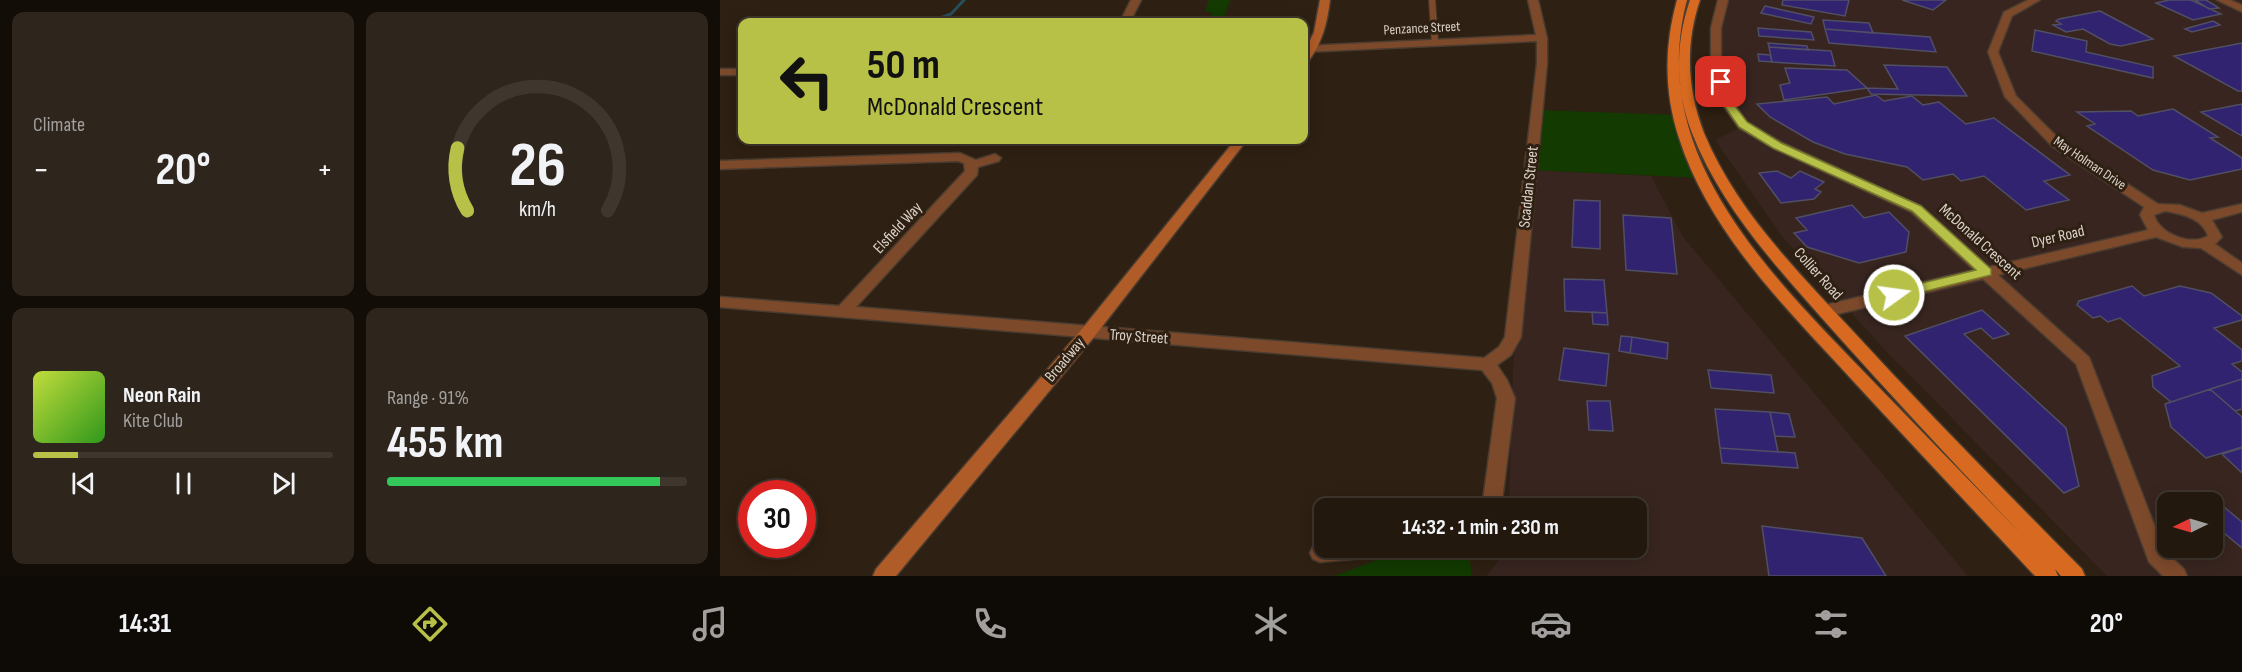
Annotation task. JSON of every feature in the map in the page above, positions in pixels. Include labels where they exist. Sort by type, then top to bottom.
[{"type":"main road","points":[[1682,0],[1671,48],[1672,83],[1682,129],[1693,160],[1715,203],[1752,255],[1801,314],[2048,576]]},
{"type":"main road","name":"Collier Road","points":[[1695,0],[1686,29],[1683,57],[1693,117],[1706,149],[1739,208],[1768,248],[1825,312],[2074,576]]},
{"type":"street","points":[[1127,18],[1136,0]]},
{"type":"street","points":[[1308,49],[1322,28],[1325,0]]},
{"type":"street","name":"Scaddan Street","points":[[1487,364],[1505,351],[1513,337],[1542,63],[1542,38],[1533,0]]},
{"type":"street","name":"McDonald Crescent","points":[[1723,0],[1716,28],[1716,63],[1726,101],[1743,125],[1777,145],[1916,209],[2083,361],[2156,556],[2177,576]]},
{"type":"street","name":"May Holman Drive","points":[[2035,0],[2008,15],[1993,52],[2011,98],[2056,143],[2155,208]]},
{"type":"street","points":[[2222,0],[2242,9]]},
{"type":"street","name":"Penzance Street","points":[[1308,49],[1542,38]]},
{"type":"street","points":[[720,72],[738,72]]},
{"type":"street","name":"Broadway","points":[[883,576],[1088,333],[1238,144]]},
{"type":"street","points":[[720,165],[960,157],[970,161],[972,165],[995,158]]},
{"type":"street","name":"Elsfield Way","points":[[843,312],[972,172],[972,165]]},
{"type":"street","points":[[2205,244],[2215,237],[2214,231],[2200,218],[2177,208],[2155,208],[2146,214],[2151,226],[2158,232],[2182,242],[2205,244],[2242,270]]},
{"type":"street","points":[[2200,218],[2242,208]]},
{"type":"street","name":"Dyer Road","points":[[1825,312],[2158,232]]},
{"type":"street","name":"Troy Street","points":[[720,302],[1487,364]]},
{"type":"street","points":[[1487,364],[1499,380],[1506,398],[1493,498]]},
{"type":"lane","points":[[1432,0],[1435,42]]},
{"type":"shaded area","points":[[1723,0],[2242,0],[2242,576],[2107,576],[1885,350],[1784,239],[1715,140],[1743,126],[1725,100],[1716,27]]},
{"type":"shaded area","points":[[1530,170],[1651,176],[1683,237],[1968,576],[1487,576],[1500,558],[1647,558],[1647,498],[1509,498],[1513,371]]},
{"type":"green space","points":[[1209,0],[1230,0],[1224,18],[1210,18],[1212,12],[1205,12]]},
{"type":"green space","points":[[1537,110],[1677,115],[1702,178],[1530,170]]},
{"type":"green space","points":[[1382,558],[1469,558],[1472,576],[1334,576]]},
{"type":"building","points":[[1783,0],[1849,0],[1845,16],[1782,5]]},
{"type":"building","points":[[1902,0],[1946,0],[1933,10]]},
{"type":"building","points":[[2169,0],[2191,0],[2221,14],[2193,20],[2156,3]]},
{"type":"building","points":[[2195,0],[2206,0],[2219,8],[2209,9]]},
{"type":"building","points":[[1765,6],[1814,17],[1811,24],[1761,13]]},
{"type":"building","points":[[2100,11],[2153,39],[2121,46],[2110,44],[2083,29],[2066,32],[2053,25],[2061,24],[2056,21],[2059,19]]},
{"type":"building","points":[[1823,20],[1869,23],[1873,33],[1825,29]]},
{"type":"building","points":[[2213,21],[2220,25],[2192,32],[2185,29]]},
{"type":"building","points":[[1758,28],[1811,32],[1814,40],[1759,36]]},
{"type":"building","points":[[1825,29],[1930,37],[1936,52],[1829,43]]},
{"type":"building","points":[[2035,30],[2087,41],[2086,52],[2153,67],[2153,78],[2032,51]]},
{"type":"building","points":[[1768,43],[1807,46],[1808,50],[1769,47]]},
{"type":"building","points":[[2242,43],[2242,91],[2238,91],[2174,56]]},
{"type":"building","points":[[1769,47],[1831,51],[1835,66],[1772,62]]},
{"type":"building","points":[[1758,54],[1770,55],[1772,62],[1759,61]]},
{"type":"building","points":[[1884,65],[1947,67],[1967,96],[1871,94],[1867,88],[1898,89]]},
{"type":"building","points":[[1785,68],[1847,70],[1867,88],[1784,100],[1780,85],[1790,83]]},
{"type":"building","points":[[1876,95],[1884,101],[1912,96],[1923,105],[1939,102],[1966,124],[1994,118],[2070,175],[2044,181],[2069,200],[2026,210],[1984,176],[1961,181],[1953,174],[1923,180],[1907,167],[1845,154],[1813,142],[1770,117],[1757,104],[1827,97],[1834,104]]},
{"type":"building","points":[[2242,104],[2242,136],[2201,112]]},
{"type":"building","points":[[2173,109],[2218,137],[2210,138],[2242,158],[2242,169],[2190,180],[2153,170],[2087,126],[2095,124],[2077,112],[2131,111],[2138,116]]},
{"type":"building","points":[[1777,171],[1791,178],[1800,171],[1824,182],[1815,189],[1821,192],[1814,199],[1781,203],[1759,173]]},
{"type":"building","points":[[1574,200],[1600,201],[1600,249],[1572,247]]},
{"type":"building","points":[[1852,205],[1864,218],[1889,212],[1909,232],[1906,252],[1859,263],[1807,247],[1794,233],[1807,230],[1796,218]]},
{"type":"building","points":[[1623,215],[1671,218],[1677,274],[1626,270]]},
{"type":"building","points":[[1564,279],[1604,280],[1607,313],[1565,311]]},
{"type":"building","points":[[2132,286],[2144,296],[2180,286],[2211,293],[2242,316],[2242,320],[2214,328],[2242,350],[2242,361],[2232,364],[2242,372],[2242,379],[2171,402],[2153,387],[2152,376],[2180,366],[2120,318],[2108,322],[2100,316],[2093,318],[2077,305],[2079,301]]},
{"type":"building","points":[[1982,310],[2009,334],[1993,339],[1981,328],[1964,334],[2066,428],[2079,486],[2064,493],[1905,336]]},
{"type":"building","points":[[1592,312],[1607,313],[1608,325],[1593,324]]},
{"type":"building","points":[[1621,336],[1632,337],[1630,353],[1619,351]]},
{"type":"building","points":[[1632,337],[1668,343],[1667,359],[1630,353]]},
{"type":"building","points":[[1564,348],[1609,354],[1606,386],[1559,380]]},
{"type":"building","points":[[1708,370],[1771,375],[1774,393],[1711,388]]},
{"type":"building","points":[[2242,379],[2242,409],[2235,411],[2210,389]]},
{"type":"building","points":[[2210,389],[2242,417],[2242,447],[2206,458],[2171,427],[2165,404]]},
{"type":"building","points":[[1587,401],[1610,401],[1613,431],[1589,430]]},
{"type":"building","points":[[1715,409],[1770,412],[1778,452],[1720,448]]},
{"type":"building","points":[[1770,412],[1789,414],[1795,437],[1775,436]]},
{"type":"building","points":[[1720,448],[1795,453],[1798,468],[1722,463]]},
{"type":"building","points":[[2242,448],[2242,473],[2222,454]]},
{"type":"building","points":[[2223,506],[2242,522],[2242,548],[2223,532]]},
{"type":"building","points":[[1762,526],[1862,538],[1886,576],[1769,576]]},
{"type":"waterway","points":[[940,18],[951,14],[964,0]]},
{"type":"route","points":[[1721,82],[1726,101],[1743,125],[1777,145],[1916,209],[1986,272],[1894,295]]}]
